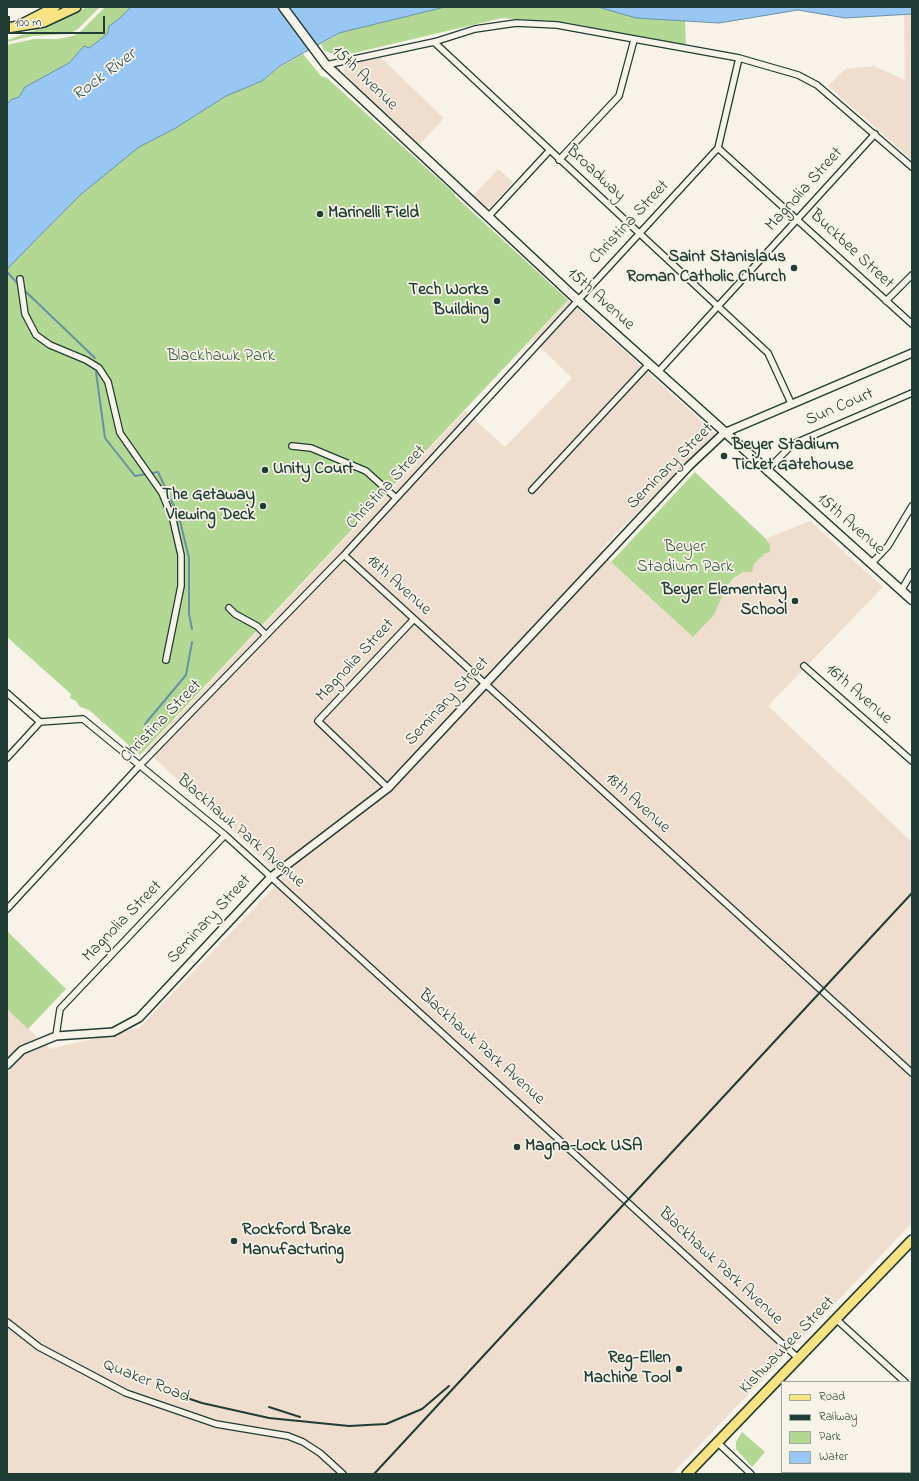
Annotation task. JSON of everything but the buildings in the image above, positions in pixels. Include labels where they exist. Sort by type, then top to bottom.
[{"type":"main road","points":[[17,26],[55,7]]},
{"type":"main road","points":[[7,28],[44,22],[76,7]]},
{"type":"main road","name":"15th Avenue","points":[[283,7],[312,49],[326,65],[578,300],[766,471],[912,600]]},
{"type":"main road","name":"Kishwaukee Street","points":[[687,1474],[912,1240]]},
{"type":"street","points":[[326,65],[434,42],[475,29],[516,23],[557,25],[739,58],[798,75],[817,85],[912,167]]},
{"type":"street","points":[[559,160],[619,96],[634,40]]},
{"type":"street","name":"Broadway","points":[[434,42],[640,236],[768,353],[791,403]]},
{"type":"street","name":"Christina Street","points":[[7,909],[141,764],[344,555],[578,300],[640,236],[718,148],[739,58]]},
{"type":"street","name":"Magnolia Street","points":[[658,372],[875,134]]},
{"type":"street","name":"Buckbee Street","points":[[718,148],[912,324]]},
{"type":"street","points":[[488,217],[549,151]]},
{"type":"street","points":[[886,302],[912,275]]},
{"type":"street","points":[[20,280],[25,314],[36,335],[50,345],[86,360],[100,368],[108,382],[120,433],[162,493],[172,520],[181,555],[181,586],[166,660]]},
{"type":"street","name":"Seminary Street","points":[[7,1065],[22,1050],[56,1036],[113,1032],[139,1018],[271,876],[388,788],[689,466],[724,433],[791,403],[912,353]]},
{"type":"street","points":[[532,490],[649,364]]},
{"type":"street","name":"Sun Court","points":[[766,471],[793,444],[912,393]]},
{"type":"street","points":[[292,446],[312,448],[366,471],[396,498]]},
{"type":"street","points":[[871,564],[888,546],[912,506]]},
{"type":"street","name":"18th Avenue","points":[[344,555],[912,1073]]},
{"type":"street","points":[[901,591],[912,572]]},
{"type":"street","points":[[229,608],[236,614],[257,626],[266,635]]},
{"type":"street","name":"Magnolia Street","points":[[388,788],[318,721],[414,619]]},
{"type":"street","name":"16th Avenue","points":[[804,666],[912,761]]},
{"type":"street","points":[[7,693],[40,722],[7,758]]},
{"type":"street","name":"Blackhawk Park Avenue","points":[[40,722],[83,719],[141,764],[271,876],[798,1358]]},
{"type":"street","name":"Magnolia Street","points":[[56,1036],[60,1008],[225,835]]},
{"type":"street","points":[[836,1319],[904,1381]]},
{"type":"street","name":"Quaker Road","points":[[7,1322],[39,1347],[126,1393],[216,1424],[288,1436],[303,1442],[320,1453],[343,1474]]},
{"type":"street","points":[[718,1443],[751,1474]]},
{"type":"shaded area","points":[[912,14],[912,160],[828,86],[845,69],[874,66],[905,80],[904,15]]},
{"type":"shaded area","points":[[380,57],[444,118],[418,146],[345,74],[343,69],[347,65]]},
{"type":"shaded area","points":[[498,169],[513,182],[491,207],[485,207],[473,196]]},
{"type":"shaded area","points":[[568,300],[716,434],[600,550],[611,562],[693,637],[714,615],[727,586],[743,572],[765,539],[810,521],[883,587],[768,706],[912,842],[912,1223],[672,1474],[7,1474],[7,1009],[50,1049],[139,1028],[283,878],[146,750],[465,411],[505,447],[572,378],[533,340],[506,368]]},
{"type":"green space","points":[[87,7],[100,7],[78,29],[69,34],[33,36],[7,42],[7,40],[53,24]]},
{"type":"green space","points":[[105,7],[131,7],[109,26],[108,33],[96,43],[89,48],[84,46],[69,63],[25,87],[19,97],[12,99],[7,104],[7,45],[34,39],[58,39],[73,36],[80,32]]},
{"type":"green space","points":[[445,7],[598,7],[636,18],[685,21],[686,46],[564,22],[502,18],[337,57],[324,50],[321,44],[340,33]]},
{"type":"green space","name":"Blackhawk Park","points":[[303,54],[321,76],[327,78],[455,194],[455,196],[568,300],[140,755],[89,710],[80,707],[76,701],[70,698],[71,694],[7,637],[7,269],[79,196],[139,147],[174,129],[226,96],[262,81],[280,67]]},
{"type":"green space","name":"Beyer Stadium Park","points":[[695,472],[765,538],[770,545],[770,552],[764,554],[754,564],[752,572],[743,572],[734,578],[727,586],[714,615],[693,637],[611,562]]},
{"type":"green space","points":[[7,931],[66,989],[28,1029],[7,1009]]},
{"type":"green space","points":[[742,1432],[765,1452],[752,1467],[736,1449],[736,1442]]},
{"type":"water","name":"Rock River","points":[[131,7],[445,7],[339,33],[280,66],[262,81],[226,96],[174,129],[139,147],[79,196],[7,269],[7,104],[12,99],[19,97],[25,87],[69,63],[84,46],[89,48],[96,43],[108,33],[109,26]]},
{"type":"water","points":[[598,7],[912,7],[912,14],[845,18],[798,10],[719,23],[636,18]]},
{"type":"waterway","points":[[7,272],[20,286]]},
{"type":"waterway","points":[[23,289],[95,358]]},
{"type":"waterway","points":[[96,372],[105,438],[135,476],[158,472],[179,517],[189,558],[189,614],[192,629]]},
{"type":"waterway","points":[[145,724],[186,675],[192,642]]},
{"type":"railway","points":[[374,1474],[912,893]]},
{"type":"railway","points":[[172,1393],[202,1403],[269,1418],[349,1426],[386,1424],[422,1409],[449,1386]]},
{"type":"railway","points":[[269,1407],[300,1417]]},
{"type":"place","name":"Marinelli Field","points":[[320,214]]},
{"type":"place","name":"Saint Stanislaus Roman Catholic Church","points":[[794,268]]},
{"type":"place","name":"Tech Works Building","points":[[497,301]]},
{"type":"place","name":"Beyer Stadium Ticket Gatehouse","points":[[724,456]]},
{"type":"place","name":"Unity Court","points":[[265,470]]},
{"type":"place","name":"The Getaway Viewing Deck","points":[[263,506]]},
{"type":"place","name":"Beyer Elementary School","points":[[795,601]]},
{"type":"place","name":"Magna-Lock USA","points":[[517,1147]]},
{"type":"place","name":"Rockford Brake Manufacturing","points":[[234,1241]]},
{"type":"place","name":"Reg-Ellen Machine Tool","points":[[679,1369]]}]
